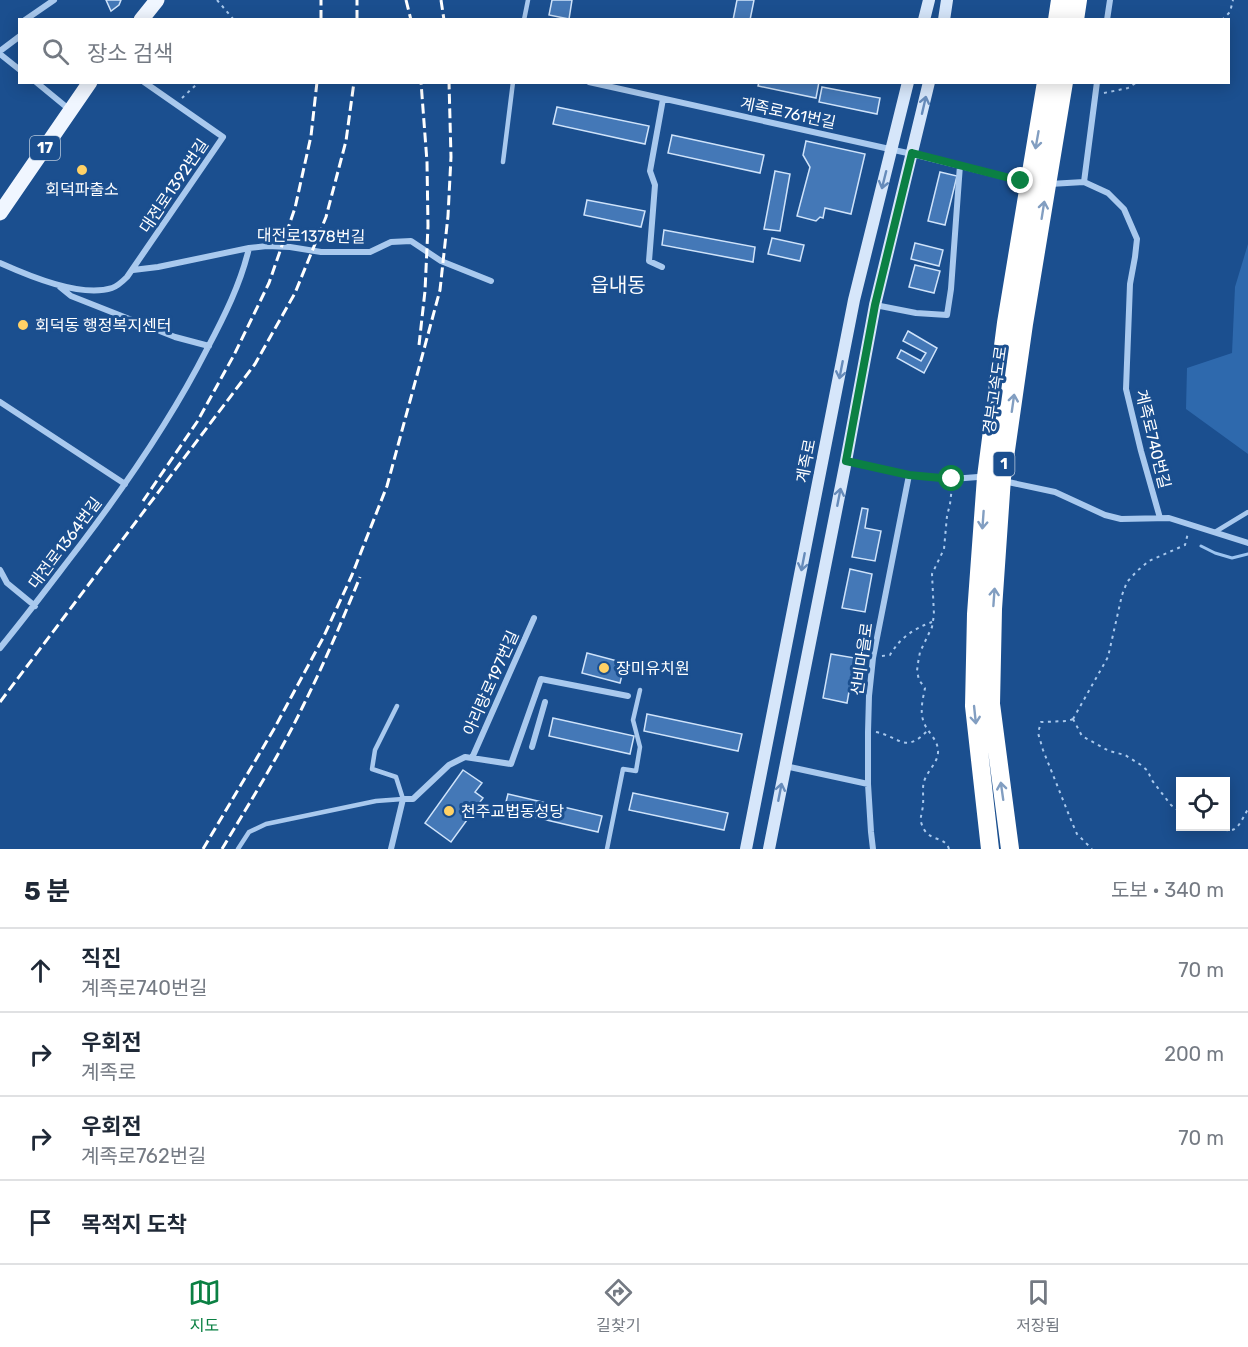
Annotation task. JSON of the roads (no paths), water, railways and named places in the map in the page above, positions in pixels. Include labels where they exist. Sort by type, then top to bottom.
[{"type":"highway","points":[[1057,18],[1060,0]]},
{"type":"highway","points":[[1075,18],[1078,0]]},
{"type":"highway","name":"경부고속도로","points":[[990,849],[974,706],[976,614],[985,488],[1006,323],[1046,84]]},
{"type":"highway","name":"경부고속도로","points":[[1010,849],[991,704],[993,609],[1001,490],[1024,324],[1064,84]]},
{"type":"main road","points":[[143,18],[157,0]]},
{"type":"main road","points":[[924,18],[929,0]]},
{"type":"main road","points":[[944,18],[947,0]]},
{"type":"main road","name":"17","points":[[0,213],[89,84]]},
{"type":"main road","name":"계족로","points":[[746,849],[854,300],[907,84]]},
{"type":"main road","points":[[769,849],[875,305],[929,84]]},
{"type":"street","points":[[28,18],[54,0]]},
{"type":"street","points":[[1107,18],[1110,0]]},
{"type":"street","points":[[18,38],[0,52],[18,67]]},
{"type":"street","points":[[38,84],[71,111]]},
{"type":"street","name":"대전로1392번길","points":[[133,270],[224,137],[147,84]]},
{"type":"street","name":"계족로761번길","points":[[598,84],[912,153],[1021,181]]},
{"type":"street","points":[[1049,184],[1084,182],[1097,84]]},
{"type":"street","points":[[662,267],[649,261],[655,185],[650,171],[663,99]]},
{"type":"street","points":[[875,305],[916,313],[947,315],[960,165]]},
{"type":"street","name":"계족로740번길","points":[[1084,182],[1108,194],[1124,209],[1137,239],[1130,284],[1126,389],[1160,518]]},
{"type":"street","name":"대전로1378번길","points":[[133,270],[267,246],[321,252],[370,252],[391,242],[411,241],[441,261],[491,281]]},
{"type":"street","name":"대전로1364번길","points":[[0,570],[7,583],[35,606],[111,505],[172,413],[209,346],[246,264],[249,248]]},
{"type":"street","points":[[0,263],[68,288],[97,290],[114,288],[133,270]]},
{"type":"street","points":[[58,285],[71,296],[175,337],[209,346]]},
{"type":"street","points":[[0,402],[125,484]]},
{"type":"street","points":[[846,461],[909,475],[952,479],[978,477]]},
{"type":"street","name":"선비마을로","points":[[873,849],[868,784],[869,696],[873,658],[909,475]]},
{"type":"street","points":[[1008,482],[1055,492],[1105,515],[1121,519],[1169,518],[1248,543]]},
{"type":"street","points":[[0,577],[7,583]]},
{"type":"street","points":[[0,648],[35,606]]},
{"type":"street","name":"아리랑로197번길","points":[[472,758],[534,618]]},
{"type":"street","name":"아리랑로197번길","points":[[403,799],[413,799],[449,765],[465,757],[511,764],[541,680],[627,696]]},
{"type":"street","points":[[532,747],[545,702]]},
{"type":"street","points":[[785,766],[868,784]]},
{"type":"street","points":[[391,849],[403,799]]},
{"type":"lane","points":[[524,18],[528,0]]},
{"type":"lane","points":[[503,162],[513,84]]},
{"type":"lane","points":[[1215,532],[1248,512]]},
{"type":"lane","points":[[607,849],[623,769],[636,771],[640,747],[633,720],[640,690]]},
{"type":"lane","points":[[238,849],[249,832],[266,824],[376,801],[403,799],[396,777],[372,769],[375,750],[397,706]]},
{"type":"waterway","points":[[1201,546],[1232,558],[1248,554]]},
{"type":"railway","points":[[321,0],[321,18]]},
{"type":"railway","points":[[357,0],[357,18]]},
{"type":"railway","points":[[406,0],[410,18]]},
{"type":"railway","points":[[441,0],[444,18]]},
{"type":"railway","points":[[143,501],[197,422],[234,355],[269,283],[295,208],[311,136],[317,84]]},
{"type":"railway","points":[[0,702],[255,364],[295,293],[326,217],[346,141],[354,84]]},
{"type":"railway","points":[[419,345],[425,291],[428,226],[427,162],[421,84]]},
{"type":"railway","points":[[203,849],[274,729],[323,638],[352,575],[387,486],[440,290],[448,216],[451,157],[449,84]]},
{"type":"railway","points":[[222,849],[294,725],[326,658],[360,577]]},
{"type":"place","name":"회덕파출소","points":[[82,170]]},
{"type":"place","name":"회덕동 행정복지센터","points":[[23,325]]},
{"type":"place","name":"장미유치원","points":[[604,668]]},
{"type":"place","name":"천주교법동성당","points":[[449,811]]},
{"type":"district","name":"읍내동","points":[[618,285]]}]
